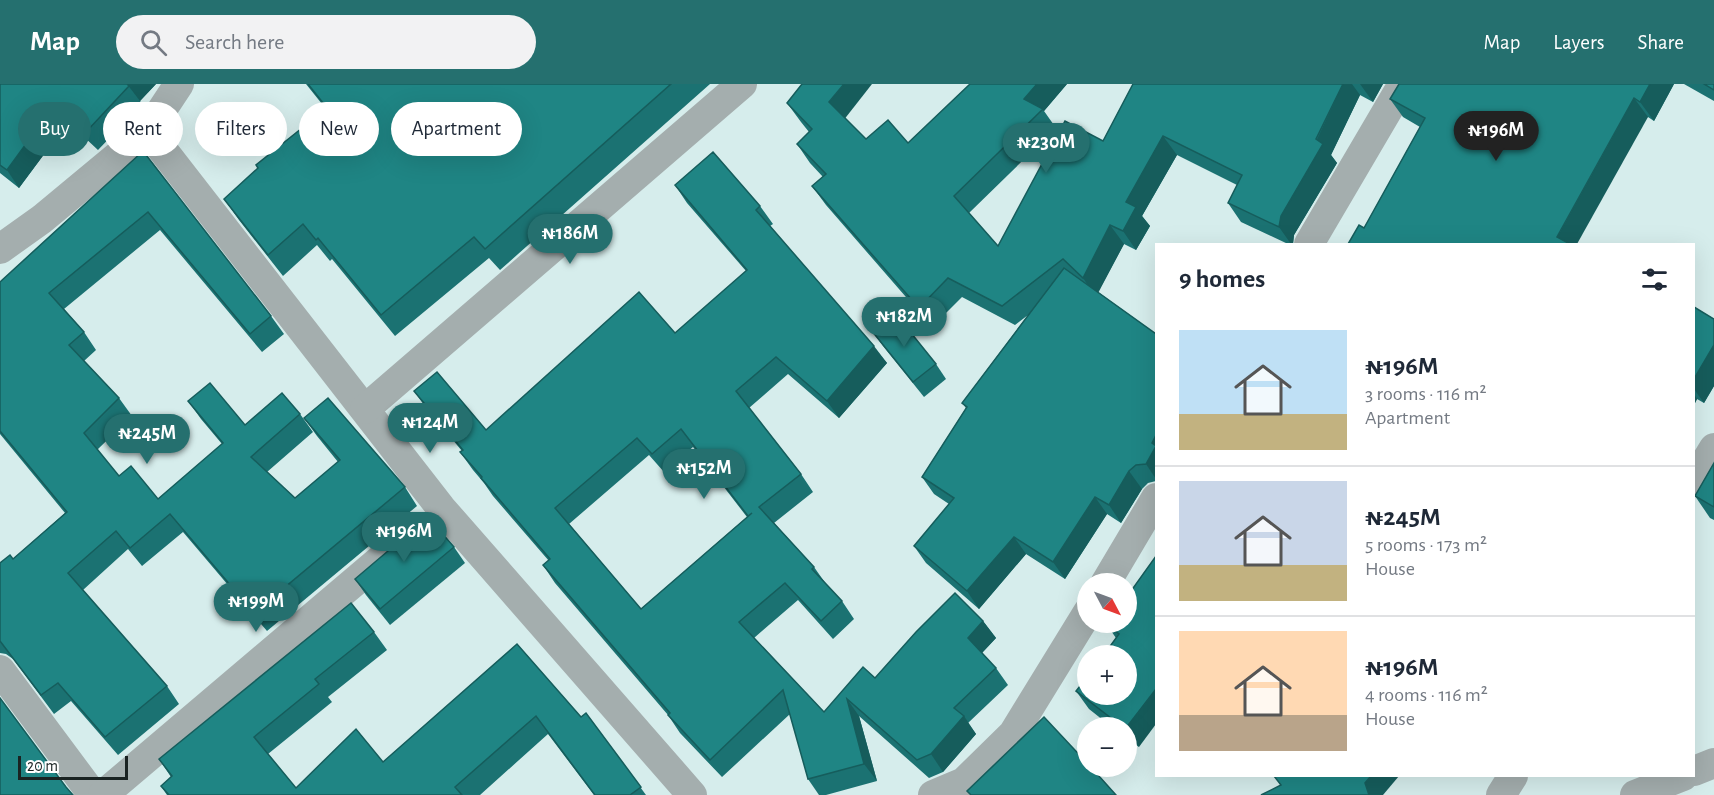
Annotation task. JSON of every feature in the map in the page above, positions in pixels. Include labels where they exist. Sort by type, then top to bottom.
[{"type":"street","points":[[167,102],[179,84]]},
{"type":"street","points":[[365,409],[742,84]]},
{"type":"street","points":[[1310,243],[1403,84]]},
{"type":"street","points":[[0,249],[42,219],[118,156]]},
{"type":"street","points":[[168,156],[365,409],[423,524],[692,795]]},
{"type":"street","points":[[1695,479],[1714,448]]},
{"type":"street","points":[[1112,573],[1155,500]]},
{"type":"street","points":[[103,795],[423,524]]},
{"type":"street","points":[[933,795],[964,782],[1013,734],[1077,630]]},
{"type":"street","points":[[0,670],[93,795]]},
{"type":"street","points":[[1695,771],[1714,763]]},
{"type":"street","points":[[1501,795],[1512,777]]},
{"type":"street","points":[[1635,795],[1680,777]]},
{"type":"building","points":[[0,84],[127,84],[129,86],[114,102],[103,102],[103,114],[91,127],[91,102],[18,102],[18,155],[7,170],[0,165]]},
{"type":"building","points":[[308,84],[671,84],[485,249],[474,237],[381,315],[318,238],[316,240],[303,224],[268,255],[224,199],[258,168],[256,165],[267,156],[287,156],[287,140],[299,130],[299,156],[379,156],[379,102],[322,102]]},
{"type":"building","points":[[802,84],[844,84],[829,102],[866,139],[888,120],[908,143],[970,84],[1037,84],[1024,99],[1043,109],[954,196],[998,246],[1065,121],[1103,141],[1133,84],[1343,84],[1316,139],[1323,144],[1281,216],[1279,227],[1228,203],[1242,175],[1163,136],[1126,202],[1136,207],[1123,231],[1110,225],[1083,278],[1063,259],[1002,306],[948,278],[919,308],[812,186],[826,174],[797,144],[812,129],[787,103]]},
{"type":"building","points":[[1399,84],[1650,84],[1640,102],[1634,98],[1557,237],[1568,243],[1349,243],[1359,225],[1364,228],[1425,118],[1390,99]]},
{"type":"building","points":[[1704,84],[1714,84],[1714,90]]},
{"type":"building","points":[[713,152],[760,206],[756,210],[874,346],[827,401],[776,357],[736,391],[801,474],[759,507],[842,601],[821,621],[785,583],[739,622],[824,712],[863,667],[875,678],[955,593],[983,621],[968,638],[996,668],[954,708],[964,716],[931,754],[917,760],[847,699],[864,764],[808,779],[783,690],[710,760],[668,715],[670,713],[543,565],[550,559],[481,478],[460,452],[463,450],[414,391],[437,372],[486,430],[639,292],[675,333],[747,270],[675,185]],"holes":[[[681,429],[748,516],[752,513],[641,609],[555,508],[637,438],[652,454]]]},
{"type":"building","points":[[138,156],[147,156],[271,316],[250,334],[148,212],[49,293],[84,332],[69,345],[119,398],[84,433],[119,476],[131,466],[158,499],[223,443],[188,401],[210,383],[245,425],[282,393],[300,414],[251,457],[295,498],[340,460],[304,418],[328,398],[405,487],[254,613],[170,514],[130,548],[116,531],[68,573],[167,686],[105,737],[58,683],[41,695],[0,641],[0,563],[10,555],[13,559],[67,512],[0,431],[0,282]]},
{"type":"building","points":[[1064,268],[1155,333],[1155,437],[1152,443],[1155,448],[1146,464],[1136,465],[1129,471],[1109,505],[1095,497],[1053,562],[1014,537],[967,591],[914,546],[954,498],[922,477],[967,407],[962,403]]},
{"type":"building","points":[[1695,308],[1714,319],[1714,345],[1695,377]]},
{"type":"building","points":[[895,313],[936,364],[913,382],[872,331]]},
{"type":"building","points":[[1714,463],[1714,507],[1695,496]]},
{"type":"building","points":[[428,517],[454,547],[380,609],[355,579]]},
{"type":"building","points":[[1155,557],[1155,690],[1134,717],[1110,717],[1094,705],[1137,705],[1137,645],[1111,645],[1119,634],[1137,633],[1137,583]]},
{"type":"building","points":[[351,603],[374,632],[315,679],[319,684],[254,737],[296,788],[356,729],[383,762],[517,644],[581,717],[586,713],[641,787],[630,795],[595,795],[536,716],[455,787],[462,795],[169,795],[161,786],[172,776],[159,759]]},
{"type":"building","points":[[0,698],[66,787],[73,795],[0,795]]},
{"type":"building","points":[[1044,717],[1077,752],[1077,777],[1100,777],[1116,795],[971,795],[967,791]]},
{"type":"building","points":[[1275,777],[1370,777],[1365,783],[1369,795],[1261,795],[1281,785]]}]
